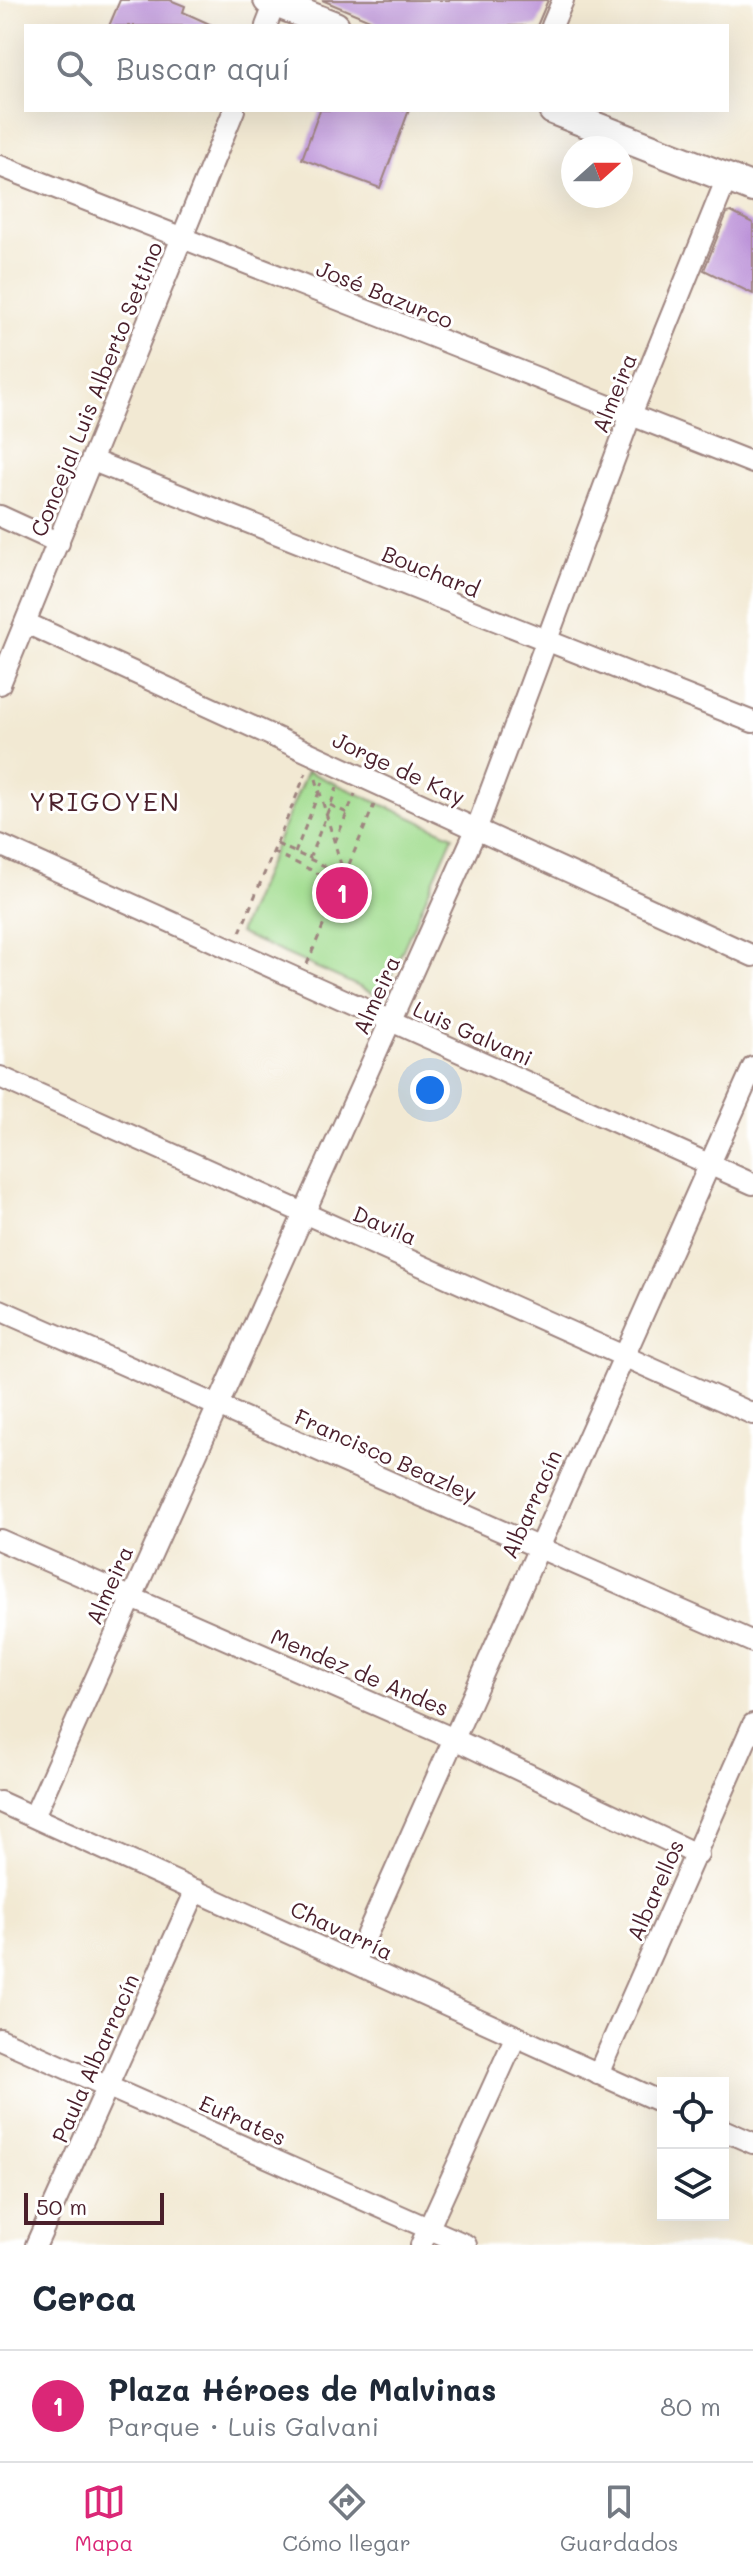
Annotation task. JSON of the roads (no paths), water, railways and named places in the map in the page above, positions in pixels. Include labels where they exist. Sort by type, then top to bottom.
[{"type":"main road","points":[[270,10],[327,24]]},
{"type":"main road","points":[[558,112],[753,188]]},
{"type":"street","points":[[553,24],[563,0]]},
{"type":"street","name":"Concejal Luis Alberto Settino","points":[[0,684],[233,112]]},
{"type":"street","name":"José Bazurco","points":[[0,166],[753,463]]},
{"type":"street","name":"Almeira","points":[[34,1816],[129,1598],[476,830],[630,417],[727,178]]},
{"type":"street","name":"Bouchard","points":[[93,461],[753,722]]},
{"type":"street","points":[[0,516],[59,543]]},
{"type":"street","name":"Jorge de Kay","points":[[26,623],[332,766],[753,956]]},
{"type":"street","name":"Luis Galvani","points":[[0,845],[753,1184]]},
{"type":"street","name":"Albarracín","points":[[355,1961],[753,1067]]},
{"type":"street","name":"Davila","points":[[0,1077],[303,1216],[753,1414]]},
{"type":"street","name":"Francisco Beazley","points":[[0,1310],[753,1642]]},
{"type":"street","name":"Mendez de Andes","points":[[0,1540],[454,1739],[698,1855]]},
{"type":"street","name":"Albarellos","points":[[598,2074],[698,1855],[753,1724]]},
{"type":"street","name":"Chavarría","points":[[0,1802],[657,2100]]},
{"type":"street","name":"Paula Albarracín","points":[[36,2245],[109,2089],[196,1890]]},
{"type":"street","points":[[425,2236],[515,2038]]},
{"type":"street","name":"Eufrates","points":[[0,2039],[425,2236],[466,2245]]},
{"type":"street","points":[[729,2133],[753,2143]]},
{"type":"place","name":"Plaza Héroes de Malvinas","points":[[342,893]]},
{"type":"district","name":"YRIGOYEN","points":[[105,801]]}]
